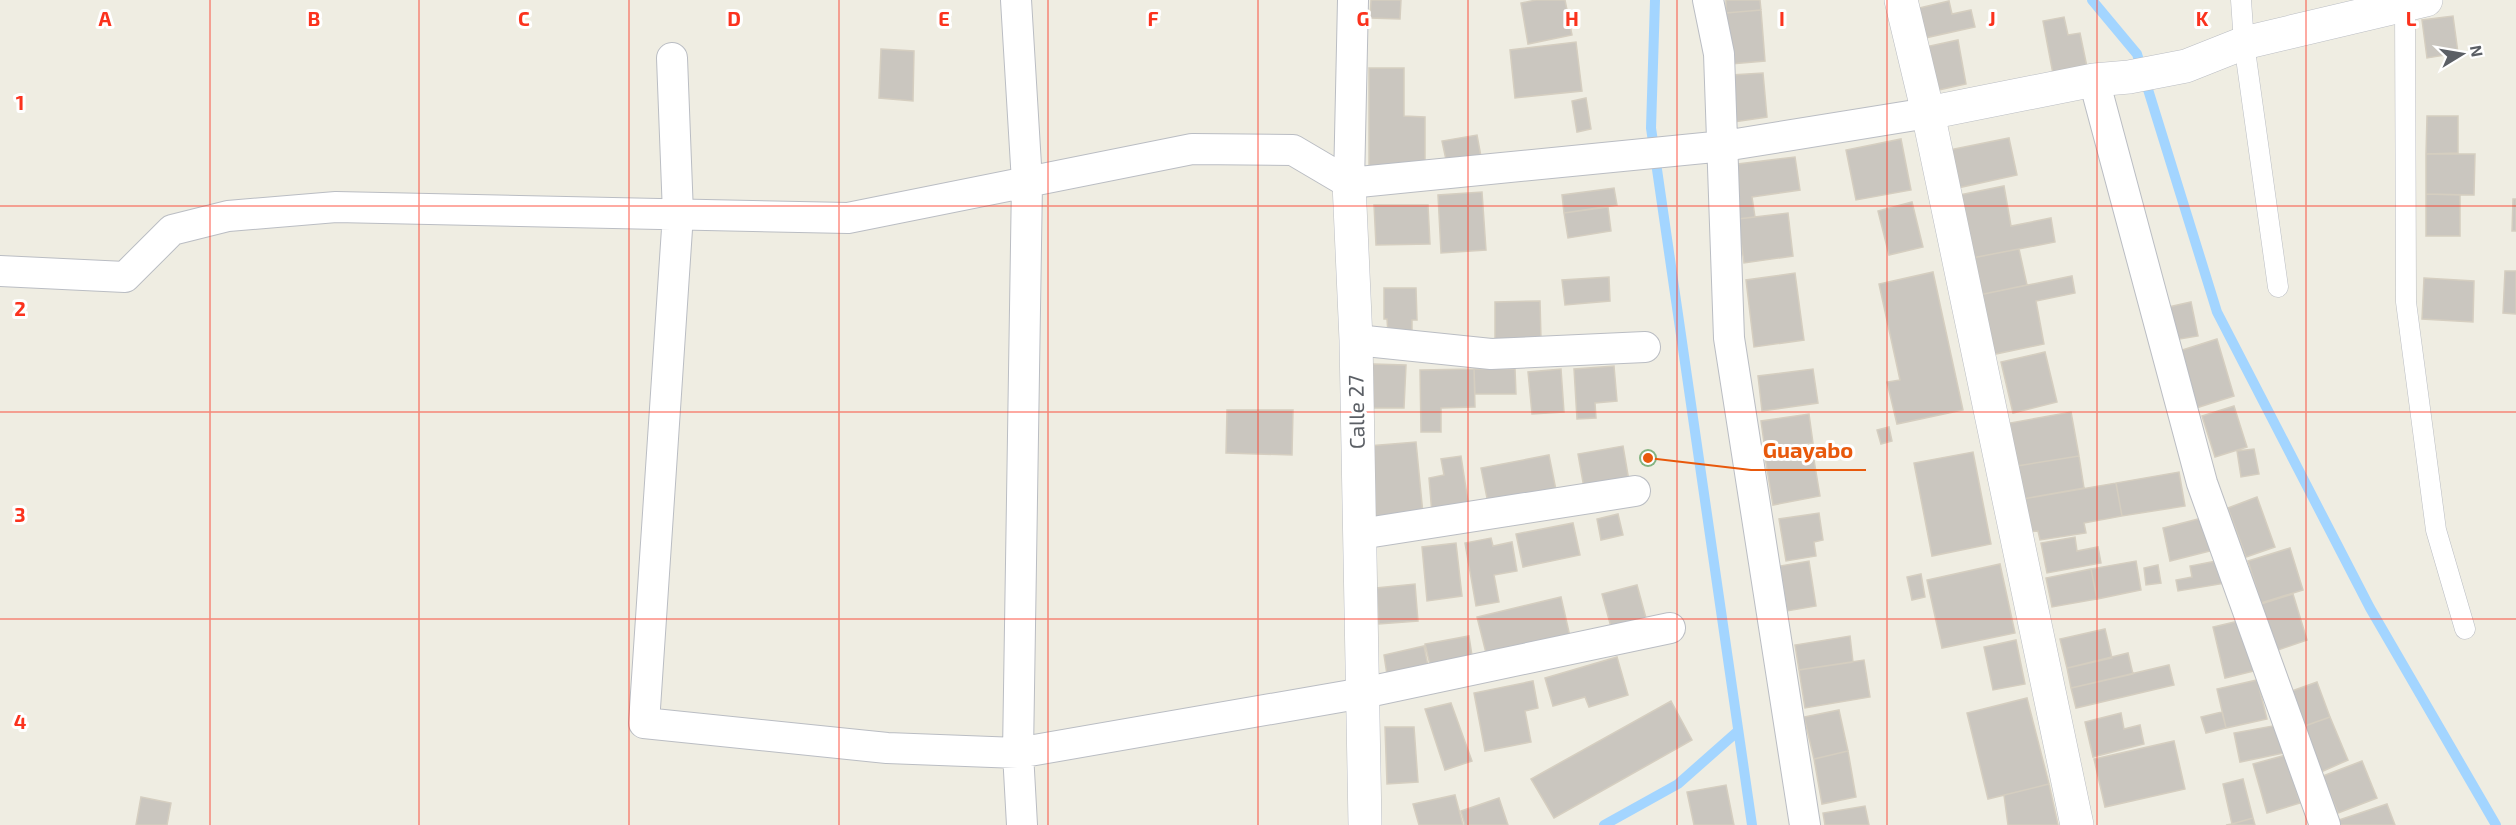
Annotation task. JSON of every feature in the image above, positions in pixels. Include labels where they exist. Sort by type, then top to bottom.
[{"type":"street","points":[[1016,0],[1027,182],[1018,753],[1022,825]]},
{"type":"street","name":"Calle 27","points":[[1353,0],[1349,183],[1356,340],[1365,825]]},
{"type":"street","points":[[1707,0],[1719,54],[1730,338],[1805,825]]},
{"type":"street","points":[[1901,0],[1928,113],[2077,825]]},
{"type":"street","points":[[0,271],[125,277],[172,230],[228,216],[326,208],[848,218],[1191,148],[1293,150],[1349,183],[1592,161],[1724,146],[1928,113],[2186,66],[2244,43],[2412,1]]},
{"type":"street","points":[[672,58],[678,214],[644,723],[887,748],[1018,753],[1363,693],[1670,628]]},
{"type":"street","points":[[2094,81],[2202,483],[2325,825]]},
{"type":"street","points":[[1356,340],[1491,354],[1645,347]]},
{"type":"street","points":[[1360,534],[1635,491]]},
{"type":"lane","points":[[2241,0],[2244,43],[2278,287]]},
{"type":"lane","points":[[2412,1],[2406,302],[2436,530],[2465,629]]},
{"type":"building","points":[[1371,0],[1401,0],[1400,19],[1370,18]]},
{"type":"building","points":[[1536,0],[1565,0],[1572,35],[1528,44],[1521,3]]},
{"type":"building","points":[[1726,0],[1760,0],[1761,10],[1726,13]]},
{"type":"building","points":[[1949,1],[1952,14],[1971,10],[1975,27],[1925,38],[1919,8]]},
{"type":"building","points":[[1761,10],[1765,61],[1731,64],[1726,13]]},
{"type":"building","points":[[2453,16],[2458,53],[2427,58],[2422,20]]},
{"type":"building","points":[[2064,17],[2068,35],[2080,33],[2087,67],[2053,74],[2043,21]]},
{"type":"building","points":[[1958,40],[1966,84],[1934,91],[1925,47]]},
{"type":"building","points":[[1576,42],[1582,91],[1515,98],[1510,50]]},
{"type":"building","points":[[881,49],[914,51],[913,101],[879,98]]},
{"type":"building","points":[[1369,68],[1404,68],[1404,116],[1425,117],[1425,174],[1369,173]]},
{"type":"building","points":[[1763,73],[1767,117],[1734,122],[1731,75]]},
{"type":"building","points":[[1586,98],[1591,129],[1577,132],[1572,101]]},
{"type":"building","points":[[2427,116],[2458,116],[2458,153],[2426,154]]},
{"type":"building","points":[[1477,135],[1482,162],[1448,169],[1442,141]]},
{"type":"building","points":[[2009,138],[2017,175],[1953,189],[1944,151]]},
{"type":"building","points":[[1901,139],[1911,190],[1856,200],[1846,150]]},
{"type":"building","points":[[2426,154],[2475,154],[2474,195],[2426,194]]},
{"type":"building","points":[[1795,157],[1800,190],[1752,197],[1755,217],[1738,219],[1730,165]]},
{"type":"building","points":[[2004,186],[2011,226],[2051,218],[2055,242],[1972,258],[1959,195]]},
{"type":"building","points":[[1614,188],[1617,205],[1564,213],[1562,195]]},
{"type":"building","points":[[1482,192],[1486,250],[1441,253],[1438,195]]},
{"type":"building","points":[[2426,194],[2460,195],[2460,236],[2426,236]]},
{"type":"building","points":[[2513,199],[2516,199],[2516,231],[2512,231]]},
{"type":"building","points":[[1912,202],[1923,247],[1889,255],[1878,211]]},
{"type":"building","points":[[1374,205],[1428,205],[1430,244],[1376,245]]},
{"type":"building","points":[[1608,207],[1611,231],[1568,238],[1564,213]]},
{"type":"building","points":[[1788,213],[1793,256],[1744,263],[1738,219]]},
{"type":"building","points":[[2019,249],[2027,285],[1979,295],[1972,258]]},
{"type":"building","points":[[2505,271],[2516,271],[2516,314],[2503,313]]},
{"type":"building","points":[[1933,272],[1963,410],[1897,424],[1887,382],[1900,380],[1879,284]]},
{"type":"building","points":[[1795,273],[1804,340],[1754,347],[1746,280]]},
{"type":"building","points":[[2072,276],[2075,293],[2036,301],[2044,344],[1991,355],[1979,295]]},
{"type":"building","points":[[1609,277],[1610,301],[1565,305],[1562,280]]},
{"type":"building","points":[[2424,278],[2474,281],[2473,322],[2422,319]]},
{"type":"building","points":[[1384,288],[1416,288],[1417,320],[1412,320],[1412,333],[1388,333],[1387,319],[1384,319]]},
{"type":"building","points":[[1540,301],[1541,339],[1495,340],[1495,302]]},
{"type":"building","points":[[2191,302],[2198,336],[2174,340],[2168,307]]},
{"type":"building","points":[[2217,339],[2234,396],[2193,409],[2176,352]]},
{"type":"building","points":[[2045,352],[2057,402],[2013,413],[2001,362]]},
{"type":"building","points":[[1373,364],[1406,365],[1404,408],[1372,408]]},
{"type":"building","points":[[1614,366],[1617,401],[1595,403],[1596,418],[1577,419],[1574,369]]},
{"type":"building","points":[[1474,369],[1515,369],[1516,394],[1475,394]]},
{"type":"building","points":[[1474,369],[1475,407],[1441,408],[1441,432],[1421,432],[1420,370]]},
{"type":"building","points":[[1561,369],[1564,412],[1532,414],[1528,372]]},
{"type":"building","points":[[1813,369],[1818,403],[1762,411],[1758,376]]},
{"type":"building","points":[[2234,406],[2247,447],[2215,457],[2202,416]]},
{"type":"building","points":[[1227,410],[1293,410],[1292,455],[1226,453]]},
{"type":"building","points":[[2071,412],[2079,456],[2017,466],[2010,423]]},
{"type":"building","points":[[1809,414],[1813,443],[1765,450],[1761,421]]},
{"type":"building","points":[[1889,427],[1892,441],[1881,444],[1877,430]]},
{"type":"building","points":[[1416,442],[1423,514],[1373,520],[1368,446]]},
{"type":"building","points":[[1623,446],[1629,481],[1584,488],[1578,454]]},
{"type":"building","points":[[1812,448],[1820,496],[1773,505],[1765,457]]},
{"type":"building","points":[[2254,449],[2259,474],[2241,477],[2237,451]]},
{"type":"building","points":[[1973,452],[1991,544],[1932,556],[1914,463]]},
{"type":"building","points":[[1549,455],[1556,490],[1488,503],[1481,468]]},
{"type":"building","points":[[1461,456],[1469,508],[1432,514],[1429,478],[1444,475],[1441,459]]},
{"type":"building","points":[[2079,456],[2084,488],[2023,499],[2017,466]]},
{"type":"building","points":[[2179,472],[2185,506],[2122,516],[2116,483]]},
{"type":"building","points":[[2116,483],[2122,516],[2084,523],[2086,533],[2040,540],[2038,531],[2028,532],[2023,499]]},
{"type":"building","points":[[2257,497],[2275,547],[2246,557],[2228,508]]},
{"type":"building","points":[[1819,513],[1823,540],[1814,542],[1816,556],[1786,561],[1779,519]]},
{"type":"building","points":[[1618,514],[1623,535],[1601,540],[1597,519]]},
{"type":"building","points":[[2206,517],[2214,550],[2170,561],[2163,528]]},
{"type":"building","points":[[1573,523],[1580,555],[1523,567],[1516,534]]},
{"type":"building","points":[[2075,537],[2077,551],[2098,547],[2101,563],[2047,573],[2041,543]]},
{"type":"building","points":[[1491,538],[1493,546],[1512,542],[1517,571],[1494,575],[1499,602],[1476,606],[1465,543]]},
{"type":"building","points":[[1456,543],[1462,596],[1427,601],[1422,547]]},
{"type":"building","points":[[2290,548],[2303,590],[2261,603],[2248,561]]},
{"type":"building","points":[[2222,560],[2226,583],[2178,591],[2176,580],[2192,577],[2190,566]]},
{"type":"building","points":[[1809,561],[1816,606],[1787,611],[1780,566]]},
{"type":"building","points":[[2136,561],[2141,590],[2097,599],[2091,569]]},
{"type":"building","points":[[2000,564],[2015,633],[1942,648],[1927,580]]},
{"type":"building","points":[[2158,565],[2161,583],[2146,585],[2144,568]]},
{"type":"building","points":[[2091,569],[2097,599],[2052,607],[2046,578]]},
{"type":"building","points":[[1921,574],[1925,597],[1912,600],[1907,577]]},
{"type":"building","points":[[1415,584],[1418,621],[1379,624],[1376,588]]},
{"type":"building","points":[[1637,585],[1646,618],[1611,627],[1602,594]]},
{"type":"building","points":[[2293,594],[2307,640],[2275,651],[2261,604]]},
{"type":"building","points":[[1561,597],[1571,641],[1488,661],[1477,617]]},
{"type":"building","points":[[2243,620],[2254,671],[2225,678],[2213,627]]},
{"type":"building","points":[[2105,629],[2112,658],[2067,668],[2060,639]]},
{"type":"building","points":[[1469,636],[1473,662],[1432,673],[1425,644]]},
{"type":"building","points":[[1850,636],[1853,662],[1799,670],[1795,645]]},
{"type":"building","points":[[2016,640],[2025,684],[1993,690],[1984,647]]},
{"type":"building","points":[[1424,646],[1429,671],[1388,681],[1384,655]]},
{"type":"building","points":[[2128,653],[2133,674],[2071,688],[2067,668]]},
{"type":"building","points":[[1617,657],[1628,695],[1589,707],[1585,697],[1553,706],[1545,678]]},
{"type":"building","points":[[1864,660],[1870,697],[1805,708],[1799,670]]},
{"type":"building","points":[[2169,665],[2174,685],[2076,708],[2071,688]]},
{"type":"building","points":[[2257,680],[2267,719],[2226,728],[2217,689]]},
{"type":"building","points":[[1533,681],[1538,708],[1525,711],[1531,742],[1485,751],[1474,693]]},
{"type":"building","points":[[2317,682],[2330,717],[2302,727],[2289,692]]},
{"type":"building","points":[[2027,698],[2049,784],[1988,799],[1967,713]]},
{"type":"building","points":[[1671,701],[1692,740],[1554,818],[1531,779]]},
{"type":"building","points":[[1451,703],[1472,761],[1445,770],[1425,709]]},
{"type":"building","points":[[1839,710],[1848,751],[1814,759],[1804,717]]},
{"type":"building","points":[[2222,712],[2226,728],[2206,733],[2201,717]]},
{"type":"building","points":[[2121,713],[2124,729],[2140,725],[2144,744],[2093,757],[2085,722]]},
{"type":"building","points":[[2330,717],[2348,760],[2321,772],[2302,727]]},
{"type":"building","points":[[2278,725],[2284,753],[2240,762],[2234,733]]},
{"type":"building","points":[[1385,727],[1414,727],[1418,782],[1387,784]]},
{"type":"building","points":[[2174,741],[2185,789],[2105,807],[2094,759]]},
{"type":"building","points":[[1848,751],[1856,797],[1822,804],[1814,759]]},
{"type":"building","points":[[2286,755],[2300,803],[2267,813],[2253,764]]},
{"type":"building","points":[[2362,761],[2377,798],[2338,813],[2323,776]]},
{"type":"building","points":[[2243,779],[2253,818],[2232,824],[2223,784]]},
{"type":"building","points":[[2049,784],[2058,825],[2008,825],[2004,795]]},
{"type":"building","points":[[1726,785],[1734,825],[1694,825],[1687,792]]},
{"type":"building","points":[[1455,795],[1463,825],[1419,825],[1413,804]]},
{"type":"building","points":[[141,797],[171,803],[167,825],[136,825]]},
{"type":"building","points":[[1499,798],[1508,825],[1465,825],[1461,811]]},
{"type":"building","points":[[2387,804],[2395,825],[2340,825],[2339,820]]},
{"type":"building","points":[[1865,806],[1869,825],[1825,825],[1823,813]]},
{"type":"building","points":[[2253,818],[2255,825],[2226,825],[2232,824]]},
{"type":"waterway","points":[[1655,0],[1651,128],[1752,825]]},
{"type":"waterway","points":[[2092,0],[2137,54],[2217,312],[2370,608],[2496,825]]},
{"type":"waterway","points":[[1604,825],[1678,784],[1738,731]]},
{"type":"place","name":"Guayabo","points":[[1648,458]]}]
